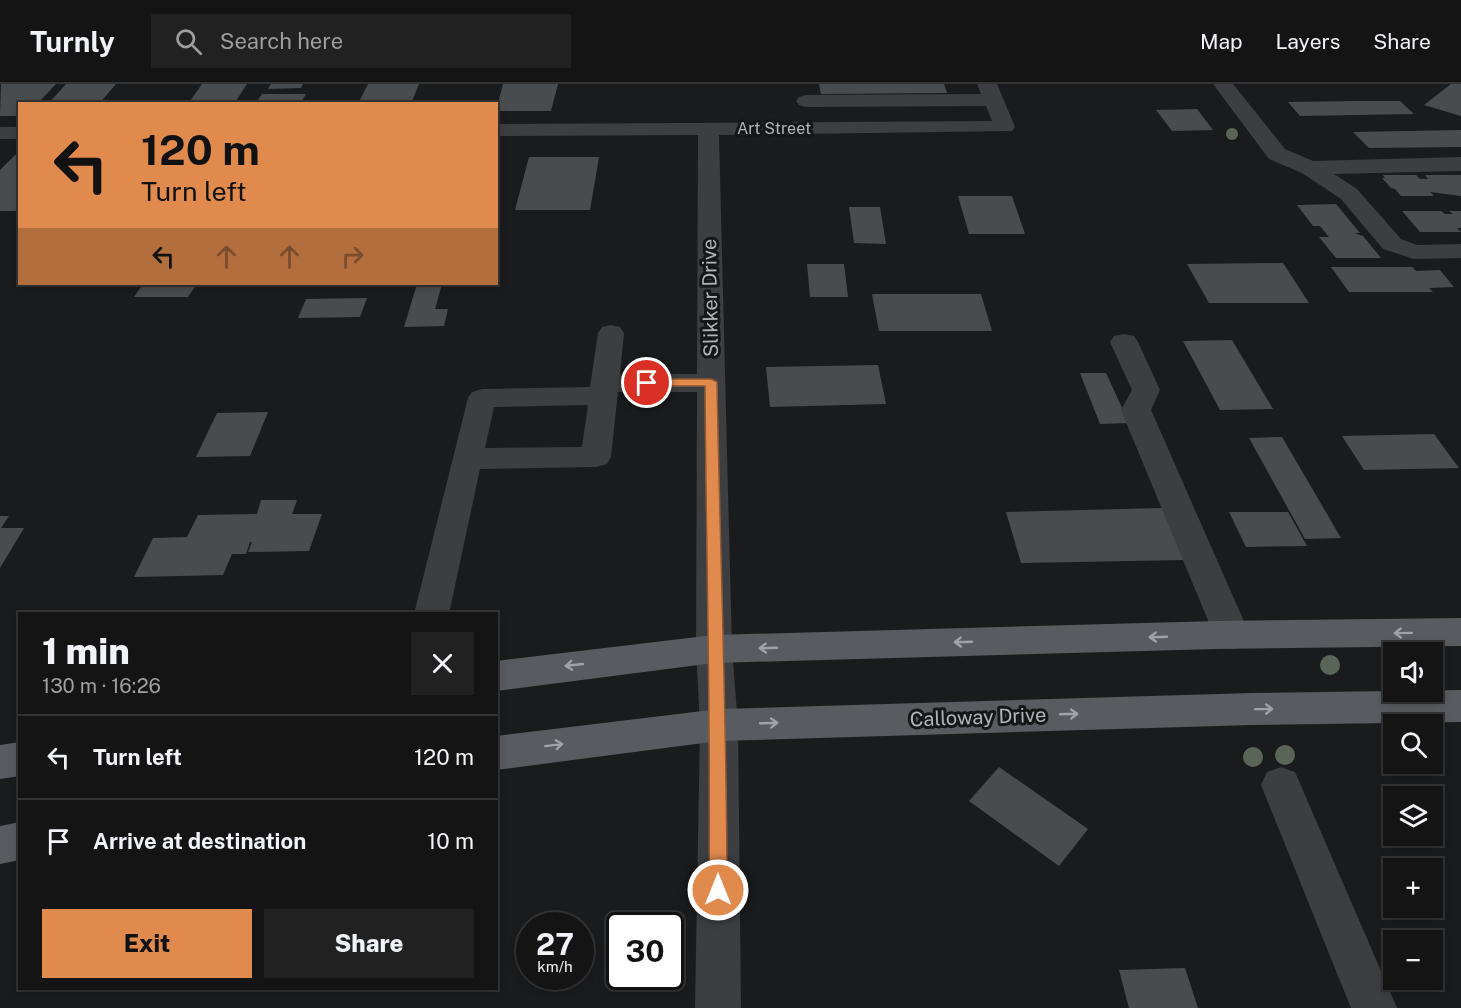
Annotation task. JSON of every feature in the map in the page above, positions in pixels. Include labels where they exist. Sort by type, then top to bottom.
[{"type":"main road","points":[[498,676],[714,649],[1232,635],[1461,632]]},
{"type":"main road","name":"Calloway Drive","points":[[498,753],[719,725],[1252,709],[1461,706]]},
{"type":"main road","points":[[0,762],[18,759]]},
{"type":"main road","points":[[0,845],[18,841]]},
{"type":"street","points":[[1223,84],[1277,154],[1310,168],[1349,195],[1392,244],[1414,252],[1461,251]]},
{"type":"street","points":[[809,128],[804,92],[990,92]]},
{"type":"street","name":"Art Street","points":[[498,130],[1005,127],[990,92]]},
{"type":"street","name":"Slikker Drive","points":[[708,129],[714,649],[719,725],[718,1008]]},
{"type":"street","points":[[0,133],[18,133]]},
{"type":"street","points":[[1310,168],[1461,164]]},
{"type":"street","points":[[468,459],[596,457],[611,333]]},
{"type":"street","points":[[1124,342],[1146,390],[1136,410],[1232,635]]},
{"type":"street","points":[[431,612],[482,398],[711,382]]},
{"type":"street","points":[[1281,785],[1374,1008]]},
{"type":"building","points":[[1,84],[56,84],[39,102],[18,102],[18,116],[0,116]]},
{"type":"building","points":[[66,84],[116,84],[101,102],[50,102]]},
{"type":"building","points":[[202,84],[247,84],[235,102],[189,102]]},
{"type":"building","points":[[271,84],[303,84],[301,88],[268,89]]},
{"type":"building","points":[[368,84],[419,84],[412,102],[359,102]]},
{"type":"building","points":[[503,84],[558,84],[551,111],[498,111]]},
{"type":"building","points":[[819,84],[944,84],[947,93],[821,94]]},
{"type":"building","points":[[1451,84],[1461,84],[1461,116],[1424,105]]},
{"type":"building","points":[[262,94],[306,94],[301,102],[256,102]]},
{"type":"building","points":[[1400,101],[1414,114],[1300,116],[1288,102]]},
{"type":"building","points":[[1197,109],[1213,130],[1172,131],[1156,110]]},
{"type":"building","points":[[1461,130],[1461,147],[1369,148],[1353,132]]},
{"type":"building","points":[[15,155],[18,155],[18,211],[0,211],[0,170]]},
{"type":"building","points":[[529,157],[599,157],[590,210],[515,210]]},
{"type":"building","points":[[1383,175],[1416,175],[1420,179],[1428,179],[1425,175],[1461,175],[1461,196],[1430,192],[1434,196],[1401,196],[1382,178],[1385,178]]},
{"type":"building","points":[[958,196],[1012,196],[1025,234],[969,234]]},
{"type":"building","points":[[1336,204],[1360,233],[1354,233],[1363,236],[1381,258],[1336,258],[1319,237],[1329,237],[1320,226],[1313,226],[1297,205]]},
{"type":"building","points":[[849,207],[880,207],[886,244],[854,243]]},
{"type":"building","points":[[1402,211],[1441,211],[1445,214],[1453,214],[1449,211],[1461,211],[1461,228],[1457,228],[1461,232],[1420,232]]},
{"type":"building","points":[[1283,263],[1309,303],[1209,303],[1187,264]]},
{"type":"building","points":[[807,264],[844,264],[848,297],[810,297]]},
{"type":"building","points":[[1331,267],[1412,267],[1416,271],[1440,270],[1454,287],[1429,288],[1433,292],[1349,292]]},
{"type":"building","points":[[142,285],[196,285],[188,297],[134,297]]},
{"type":"building","points":[[417,285],[442,285],[435,309],[448,309],[444,326],[404,327]]},
{"type":"building","points":[[872,294],[981,294],[992,331],[879,331]]},
{"type":"building","points":[[367,298],[360,317],[298,318],[306,299]]},
{"type":"building","points":[[1232,340],[1273,409],[1220,410],[1183,341]]},
{"type":"building","points":[[878,365],[886,404],[770,407],[766,367]]},
{"type":"building","points":[[1080,373],[1106,373],[1129,423],[1100,424]]},
{"type":"building","points":[[268,412],[250,456],[196,457],[217,413]]},
{"type":"building","points":[[1434,434],[1459,468],[1364,470],[1342,436]]},
{"type":"building","points":[[1282,437],[1341,538],[1305,539],[1249,438]]},
{"type":"building","points":[[261,500],[297,500],[292,514],[322,514],[309,551],[248,552],[252,542],[250,542],[246,554],[232,554],[223,575],[134,577],[153,538],[187,537],[198,515],[257,514]]},
{"type":"building","points":[[1162,508],[1184,560],[1021,563],[1006,512]]},
{"type":"building","points":[[1229,512],[1288,512],[1307,546],[1246,547]]},
{"type":"building","points":[[0,516],[9,516],[1,528],[24,528],[0,568]]},
{"type":"building","points":[[999,767],[1088,829],[1059,866],[969,801]]},
{"type":"building","points":[[1185,968],[1198,1008],[1129,1008],[1119,970]]},
{"type":"route","points":[[647,383],[711,382],[714,649],[719,725],[718,890]]}]
